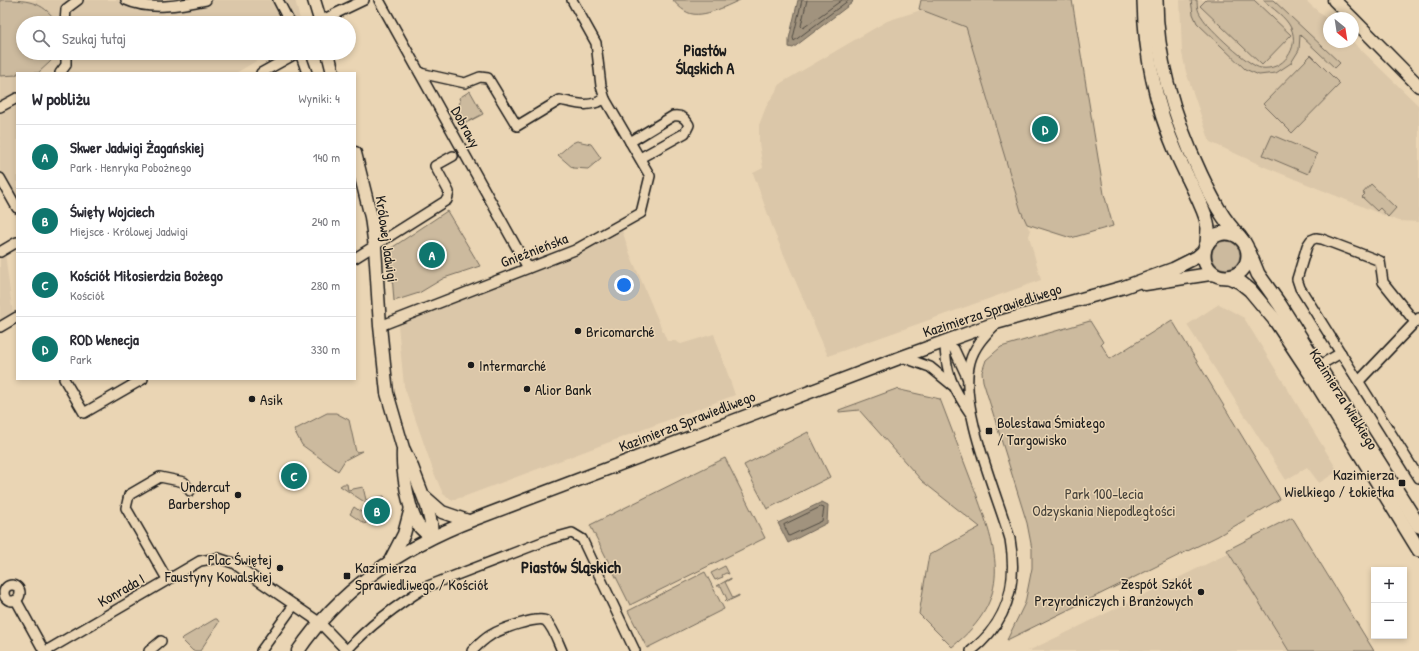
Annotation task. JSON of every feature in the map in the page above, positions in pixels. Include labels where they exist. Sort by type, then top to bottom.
[{"type":"main road","points":[[1144,0],[1149,56],[1158,100],[1176,152],[1204,214],[1208,228],[1205,262],[1208,268],[1223,276],[1240,273],[1247,264],[1249,252],[1244,241],[1227,224],[1209,192],[1189,150],[1179,122],[1160,52],[1156,0]]},
{"type":"main road","points":[[1206,247],[1211,239],[1222,233],[1228,232],[1240,237]]},
{"type":"main road","name":"Kazimierza Wielkiego","points":[[1249,252],[1258,274],[1419,526]]},
{"type":"main road","name":"Kazimierza Wielkiego","points":[[1223,276],[1240,282],[1250,290],[1275,320],[1314,379],[1419,550]]},
{"type":"street","points":[[66,16],[66,9],[78,0]]},
{"type":"street","points":[[126,0],[143,5],[172,5],[206,0]]},
{"type":"street","points":[[278,0],[286,16]]},
{"type":"street","points":[[314,0],[318,16]]},
{"type":"street","points":[[332,16],[364,0]]},
{"type":"street","name":"Dobrawy","points":[[379,0],[528,268]]},
{"type":"street","name":"Gnieźnieńska","points":[[380,326],[584,245],[641,213],[650,176],[605,98],[601,86],[596,43],[572,0]]},
{"type":"street","points":[[1334,0],[1347,12]]},
{"type":"street","points":[[1359,24],[1419,86]]},
{"type":"street","points":[[61,72],[66,65],[66,60]]},
{"type":"street","points":[[263,72],[285,60]]},
{"type":"street","points":[[301,60],[307,72]]},
{"type":"street","points":[[330,60],[334,72]]},
{"type":"street","points":[[420,73],[465,83],[480,77],[488,78],[516,126],[560,100],[587,106],[605,98]]},
{"type":"street","points":[[0,108],[16,99]]},
{"type":"street","points":[[630,142],[673,116],[680,115],[685,118],[689,125],[685,132],[640,158]]},
{"type":"street","name":"Królowej Jadwigi","points":[[356,156],[371,218],[375,247],[380,326],[387,393],[403,448],[422,494],[431,522],[432,537]]},
{"type":"street","points":[[356,257],[375,247],[447,200],[449,192],[435,166],[453,156]]},
{"type":"street","points":[[0,178],[16,206]]},
{"type":"street","points":[[1359,381],[1417,320],[1383,282],[1380,261],[1316,238],[1311,240],[1307,246],[1301,264],[1297,279],[1300,288],[1419,478]]},
{"type":"street","points":[[0,252],[16,243]]},
{"type":"street","name":"Kazimierza Sprawiedliwego","points":[[298,651],[319,622],[356,586],[389,562],[432,537],[468,521],[902,357],[996,323],[1124,287],[1181,266],[1197,257],[1206,247]]},
{"type":"street","name":"Kazimierza Sprawiedliwego","points":[[1124,287],[1210,274],[1223,276]]},
{"type":"street","points":[[0,327],[16,318]]},
{"type":"street","points":[[971,651],[984,641],[996,625],[1006,607],[1013,582],[1013,558],[1002,512],[971,414],[969,382],[970,363],[980,341],[996,323]]},
{"type":"street","points":[[945,342],[954,349],[969,382]]},
{"type":"street","points":[[945,342],[946,361],[952,385]]},
{"type":"street","points":[[1318,366],[1341,352]]},
{"type":"street","points":[[902,357],[930,367],[952,385],[971,414]]},
{"type":"street","points":[[65,380],[84,413],[141,380]]},
{"type":"street","name":"Królowej Jadwigi","points":[[403,448],[403,465],[411,504],[417,523],[432,537]]},
{"type":"street","points":[[167,579],[126,508],[129,495],[160,477],[184,482],[190,491]]},
{"type":"street","points":[[422,494],[442,512],[468,521]]},
{"type":"street","points":[[389,562],[406,530],[411,504]]},
{"type":"street","points":[[346,651],[379,620],[411,596],[428,586],[550,539],[572,533],[577,535],[584,543],[635,651]]},
{"type":"street","name":"Konrada I","points":[[45,651],[200,561],[218,558],[233,563],[319,622],[346,651]]},
{"type":"street","points":[[16,600],[45,651]]},
{"type":"street","points":[[261,651],[294,605]]},
{"type":"street","points":[[472,651],[491,635],[511,626],[540,619],[545,620],[549,624],[562,651]]},
{"type":"street","points":[[149,651],[161,641]]},
{"type":"shaded area","points":[[0,0],[295,0],[299,16],[16,16],[16,60],[258,60],[238,72],[16,72],[16,217],[0,189]]},
{"type":"shaded area","points":[[1180,0],[1305,0],[1323,16],[1323,48],[1359,48],[1419,106],[1419,222],[1398,221],[1265,167],[1210,142],[1186,72],[1182,53]]},
{"type":"shaded area","points":[[921,10],[966,27],[1021,211],[1029,229],[1031,230],[1029,236],[1041,280],[828,356],[775,234],[753,173],[763,168],[759,143],[759,125],[766,107],[781,83],[887,21]]},
{"type":"shaded area","points":[[622,230],[630,254],[667,341],[675,341],[681,344],[714,334],[735,395],[452,500],[443,494],[434,473],[404,386],[398,325],[437,307],[581,253]]},
{"type":"shaded area","points":[[0,253],[5,253],[13,315],[0,331]]},
{"type":"shaded area","points":[[1219,304],[1244,318],[1338,471],[1319,483],[1307,467],[1286,480],[1187,325]]},
{"type":"shaded area","name":"Zespół Szkół Przyrodniczych i Branżowych","points":[[1229,553],[1289,651],[1028,651],[1070,631]]},
{"type":"green space","points":[[0,0],[25,1],[33,3],[46,10],[53,16],[16,16],[16,60],[51,60],[50,62],[39,72],[16,72],[16,75],[0,76]]},
{"type":"green space","points":[[673,0],[740,0],[712,12],[691,14],[678,6]]},
{"type":"green space","points":[[921,0],[1072,0],[1104,194],[1113,226],[1071,238],[1027,224],[1021,211],[966,27],[919,9]]},
{"type":"green space","points":[[1191,0],[1197,0],[1200,13],[1206,22],[1230,46],[1256,66],[1261,68],[1269,68],[1283,62],[1288,57],[1293,43],[1293,36],[1289,24],[1263,0],[1273,0],[1340,63],[1335,68],[1300,35],[1299,50],[1291,63],[1276,73],[1259,75],[1245,69],[1197,23],[1193,14]]},
{"type":"green space","points":[[1206,0],[1254,0],[1291,35],[1262,65],[1200,6]]},
{"type":"green space","points":[[1311,55],[1340,84],[1292,133],[1263,104]]},
{"type":"green space","points":[[470,91],[483,114],[464,124],[456,109],[459,107],[459,98]]},
{"type":"green space","points":[[1272,135],[1317,154],[1308,174],[1263,155]]},
{"type":"green space","points":[[577,141],[591,144],[601,158],[588,169],[573,168],[558,155],[572,143]]},
{"type":"green space","points":[[1371,184],[1396,208],[1388,217],[1380,208],[1377,211],[1362,197],[1365,194],[1363,193]]},
{"type":"green space","points":[[447,211],[480,266],[444,278],[419,293],[394,301],[390,249]]},
{"type":"green space","points":[[1226,241],[1236,245],[1240,255],[1236,265],[1226,269],[1216,265],[1212,255],[1216,245]]},
{"type":"green space","name":"Park 100-lecia Odzyskania Niepodległości","points":[[1172,320],[1280,499],[1218,536],[1007,640],[1025,603],[1032,568],[1032,549],[1027,523],[983,381],[982,372],[986,360],[1001,347],[1090,321],[1103,342],[1101,344],[1110,359]]},
{"type":"green space","points":[[896,389],[940,399],[982,511],[994,554],[995,573],[993,592],[985,610],[972,628],[952,647],[919,614],[929,555],[980,527],[922,481],[859,410],[839,412],[839,410]]},
{"type":"green space","points":[[327,413],[336,413],[349,420],[356,452],[362,451],[345,460],[338,471],[302,445],[294,430]]},
{"type":"green space","points":[[808,432],[830,477],[767,509],[744,465]]},
{"type":"green space","points":[[725,458],[765,538],[630,605],[590,525]]},
{"type":"green space","points":[[347,484],[348,490],[363,487],[366,500],[384,496],[385,501],[366,503],[340,486]]},
{"type":"green space","points":[[354,507],[370,518],[365,524],[350,514]]},
{"type":"green space","points":[[1292,517],[1374,651],[1289,651],[1227,550]]},
{"type":"green space","points":[[725,566],[729,574],[726,573],[722,575],[723,577],[715,580],[711,573]]},
{"type":"green space","points":[[705,572],[724,609],[647,648],[628,611]]},
{"type":"green space","points":[[731,578],[725,582],[733,598],[739,596],[726,602],[725,601],[727,599],[721,586],[717,586]]},
{"type":"green space","points":[[215,619],[219,622],[200,651],[193,651],[181,639]]},
{"type":"water","points":[[798,0],[853,0],[852,3],[793,48],[789,47],[789,39]]},
{"type":"water","points":[[822,502],[828,505],[827,523],[788,543],[778,523]]},
{"type":"place","name":"ROD Wenecja","points":[[1045,129]]},
{"type":"place","name":"Skwer Jadwigi Żagańskiej","points":[[432,255]]},
{"type":"place","name":"Bricomarché","points":[[578,331]]},
{"type":"place","name":"Intermarché","points":[[471,365]]},
{"type":"place","name":"Alior Bank","points":[[527,389]]},
{"type":"place","name":"Asik","points":[[252,399]]},
{"type":"place","name":"Bolesława Śmiałego / Targowisko","points":[[989,431]]},
{"type":"place","name":"Kościół Miłosierdzia Bożego","points":[[294,476]]},
{"type":"place","name":"Kazimierza Wielkiego / Łokietka","points":[[1402,483]]},
{"type":"place","name":"Undercut Barbershop","points":[[238,495]]},
{"type":"place","name":"Święty Wojciech","points":[[377,511]]},
{"type":"place","name":"Plac Świętej Faustyny Kowalskiej","points":[[280,568]]},
{"type":"place","name":"Kazimierza Sprawiedliwego / Kościół","points":[[347,576]]},
{"type":"place","name":"Zespół Szkół Przyrodniczych i Branżowych","points":[[1201,592]]},
{"type":"district","name":"Piastów Śląskich A","points":[[705,59]]},
{"type":"district","name":"Piastów Śląskich","points":[[571,566]]}]
